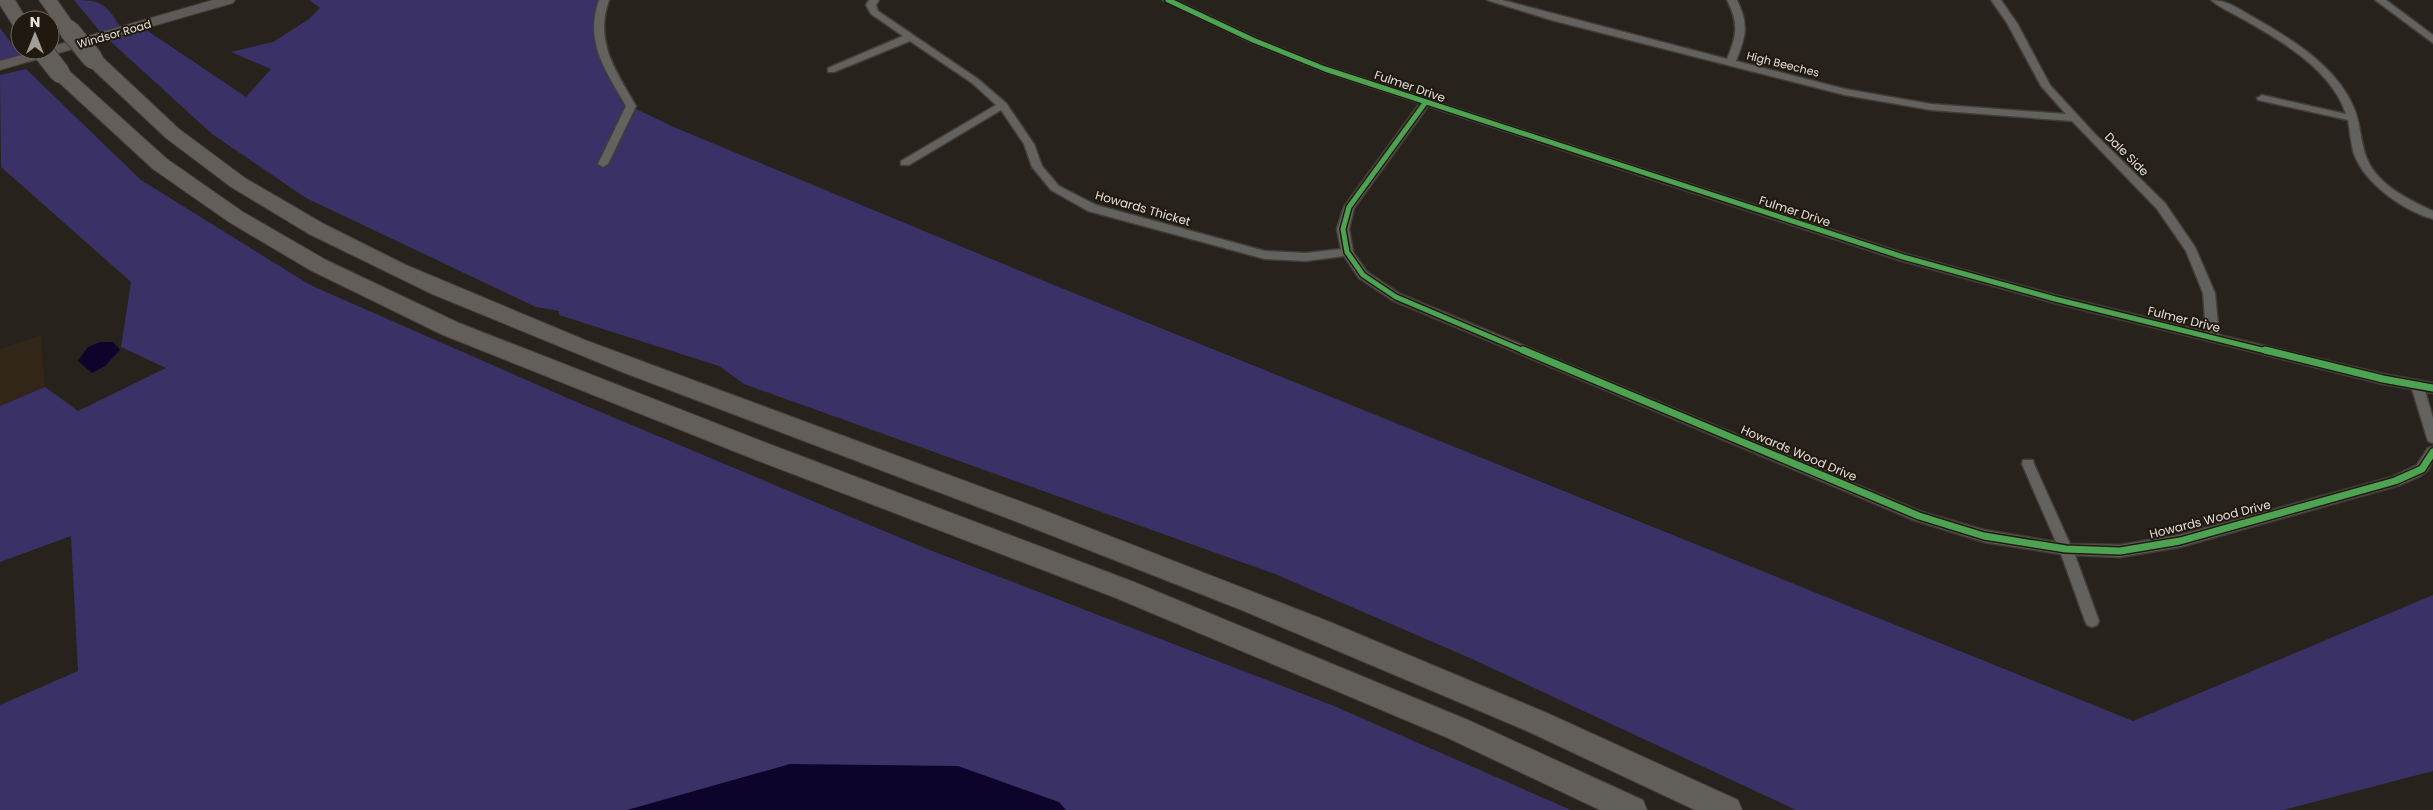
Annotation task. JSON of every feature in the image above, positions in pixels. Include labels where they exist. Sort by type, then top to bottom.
[{"type":"highway","points":[[48,0],[93,59],[154,118],[204,158],[275,205],[347,245],[440,290],[593,353],[957,488],[1353,644],[1539,723],[1727,810]]},
{"type":"highway","points":[[50,60],[60,73],[160,164],[236,217],[318,265],[451,329],[755,449],[1124,590],[1458,730],[1632,810]]},
{"type":"main road","name":"Windsor Road","points":[[0,66],[228,0]]},
{"type":"street","points":[[603,164],[631,106],[602,54],[598,13],[604,0]]},
{"type":"street","name":"Howards Thicket","points":[[874,0],[871,5],[874,12],[975,81],[1002,105],[1029,144],[1037,166],[1055,188],[1092,208],[1265,255],[1306,257],[1347,252]]},
{"type":"street","name":"Fulmer Drive","points":[[1168,0],[1253,40],[1325,69],[1903,257],[2055,299],[2213,338],[2417,386],[2433,388]]},
{"type":"street","name":"High Beeches","points":[[1492,0],[1730,64],[1845,92],[1931,107],[2075,118]]},
{"type":"street","points":[[1730,64],[1742,31],[1739,14],[1732,0]]},
{"type":"street","name":"Dale Side","points":[[1996,0],[2012,23],[2046,86],[2161,206],[2191,250],[2209,293],[2213,338]]},
{"type":"street","points":[[2216,0],[2282,37],[2315,63],[2345,99],[2352,118],[2360,156],[2374,178],[2403,200],[2433,215]]},
{"type":"street","points":[[2380,0],[2433,40]]},
{"type":"street","points":[[831,70],[910,37]]},
{"type":"street","points":[[2262,98],[2352,118]]},
{"type":"street","name":"Howards Wood Drive","points":[[1425,103],[1349,207],[1344,229],[1347,252],[1363,275],[1396,297],[1919,516],[1984,536],[2066,549],[2120,551],[2180,541],[2395,481],[2422,469],[2433,452]]},
{"type":"street","points":[[905,163],[1002,105]]},
{"type":"street","points":[[2417,386],[2433,438]]},
{"type":"street","points":[[2028,464],[2066,549],[2092,621]]},
{"type":"shaded area","points":[[74,0],[101,4],[110,12],[120,26],[102,34]]},
{"type":"shaded area","points":[[309,0],[600,0],[597,7],[621,102],[676,128],[1054,285],[2133,721],[2433,595],[2433,771],[2283,810],[1796,810],[1470,658],[1275,574],[744,384],[719,366],[559,315],[559,311],[536,307],[306,198],[212,134],[109,40],[145,29],[246,97],[271,69],[231,52],[273,42],[309,19],[320,8]]},
{"type":"shaded area","points":[[0,28],[10,41],[10,60],[0,62]]},
{"type":"shaded area","points":[[26,69],[141,180],[310,285],[572,400],[927,549],[1334,706],[1571,810],[0,810],[0,705],[78,671],[71,536],[0,562],[0,406],[45,387],[78,411],[166,368],[121,347],[131,282],[1,167],[0,75]]},
{"type":"shaded area","points":[[41,335],[45,387],[0,406],[0,349]]},
{"type":"shaded area","points":[[100,342],[113,342],[120,350],[105,366],[92,373],[78,361],[88,347]]},
{"type":"shaded area","points":[[790,764],[958,766],[1059,802],[1066,810],[627,810]]},
{"type":"cycle path","points":[[1168,0],[1253,40],[1325,69],[1903,257],[2055,299],[2383,379],[2433,388]]},
{"type":"cycle path","points":[[1425,103],[1349,207],[1343,229],[1347,252],[1363,275],[1396,297],[1919,516],[1984,536],[2066,549],[2120,551],[2180,541],[2395,481],[2422,469],[2433,452]]}]
